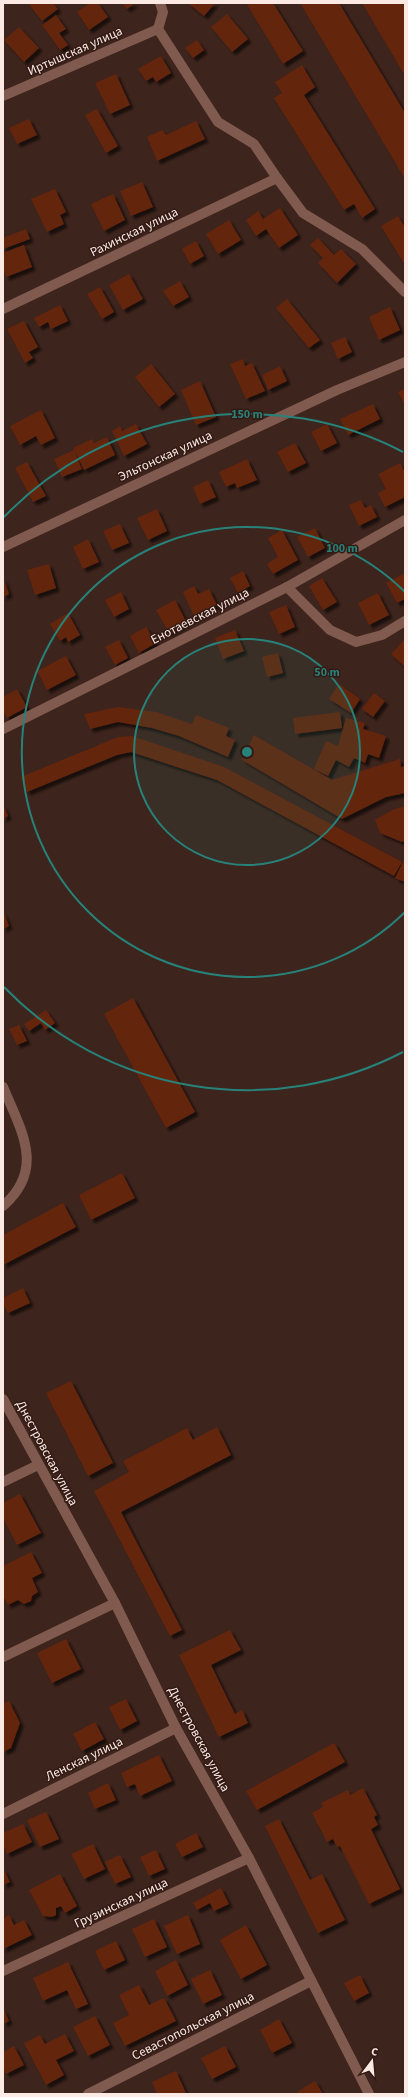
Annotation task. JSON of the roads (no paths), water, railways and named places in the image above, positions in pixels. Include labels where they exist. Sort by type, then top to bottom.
[{"type":"street","points":[[160,3],[163,12],[158,29],[218,122],[254,144],[303,213],[362,249],[405,292]]},
{"type":"street","name":"Иртышская улица","points":[[3,96],[158,29]]},
{"type":"street","name":"Рахинская улица","points":[[3,309],[277,178]]},
{"type":"street","name":"Эльтонская улица","points":[[3,547],[337,390],[405,362]]},
{"type":"street","name":"Енотаевская улица","points":[[3,730],[287,587],[405,520]]},
{"type":"street","points":[[287,587],[330,630],[356,642],[382,635],[405,622]]},
{"type":"street","points":[[3,1087],[25,1139],[28,1170],[14,1197],[3,1206]]},
{"type":"street","name":"Днестровская улица","points":[[3,1399],[115,1603],[176,1728],[249,1858],[369,2094]]},
{"type":"street","points":[[3,1482],[38,1465]]},
{"type":"street","points":[[3,1657],[115,1603]]},
{"type":"street","name":"Ленская улица","points":[[3,1814],[176,1728]]},
{"type":"street","name":"Грузинская улица","points":[[3,1971],[249,1858]]},
{"type":"street","name":"Севастопольская улица","points":[[88,2094],[311,1981]]}]
